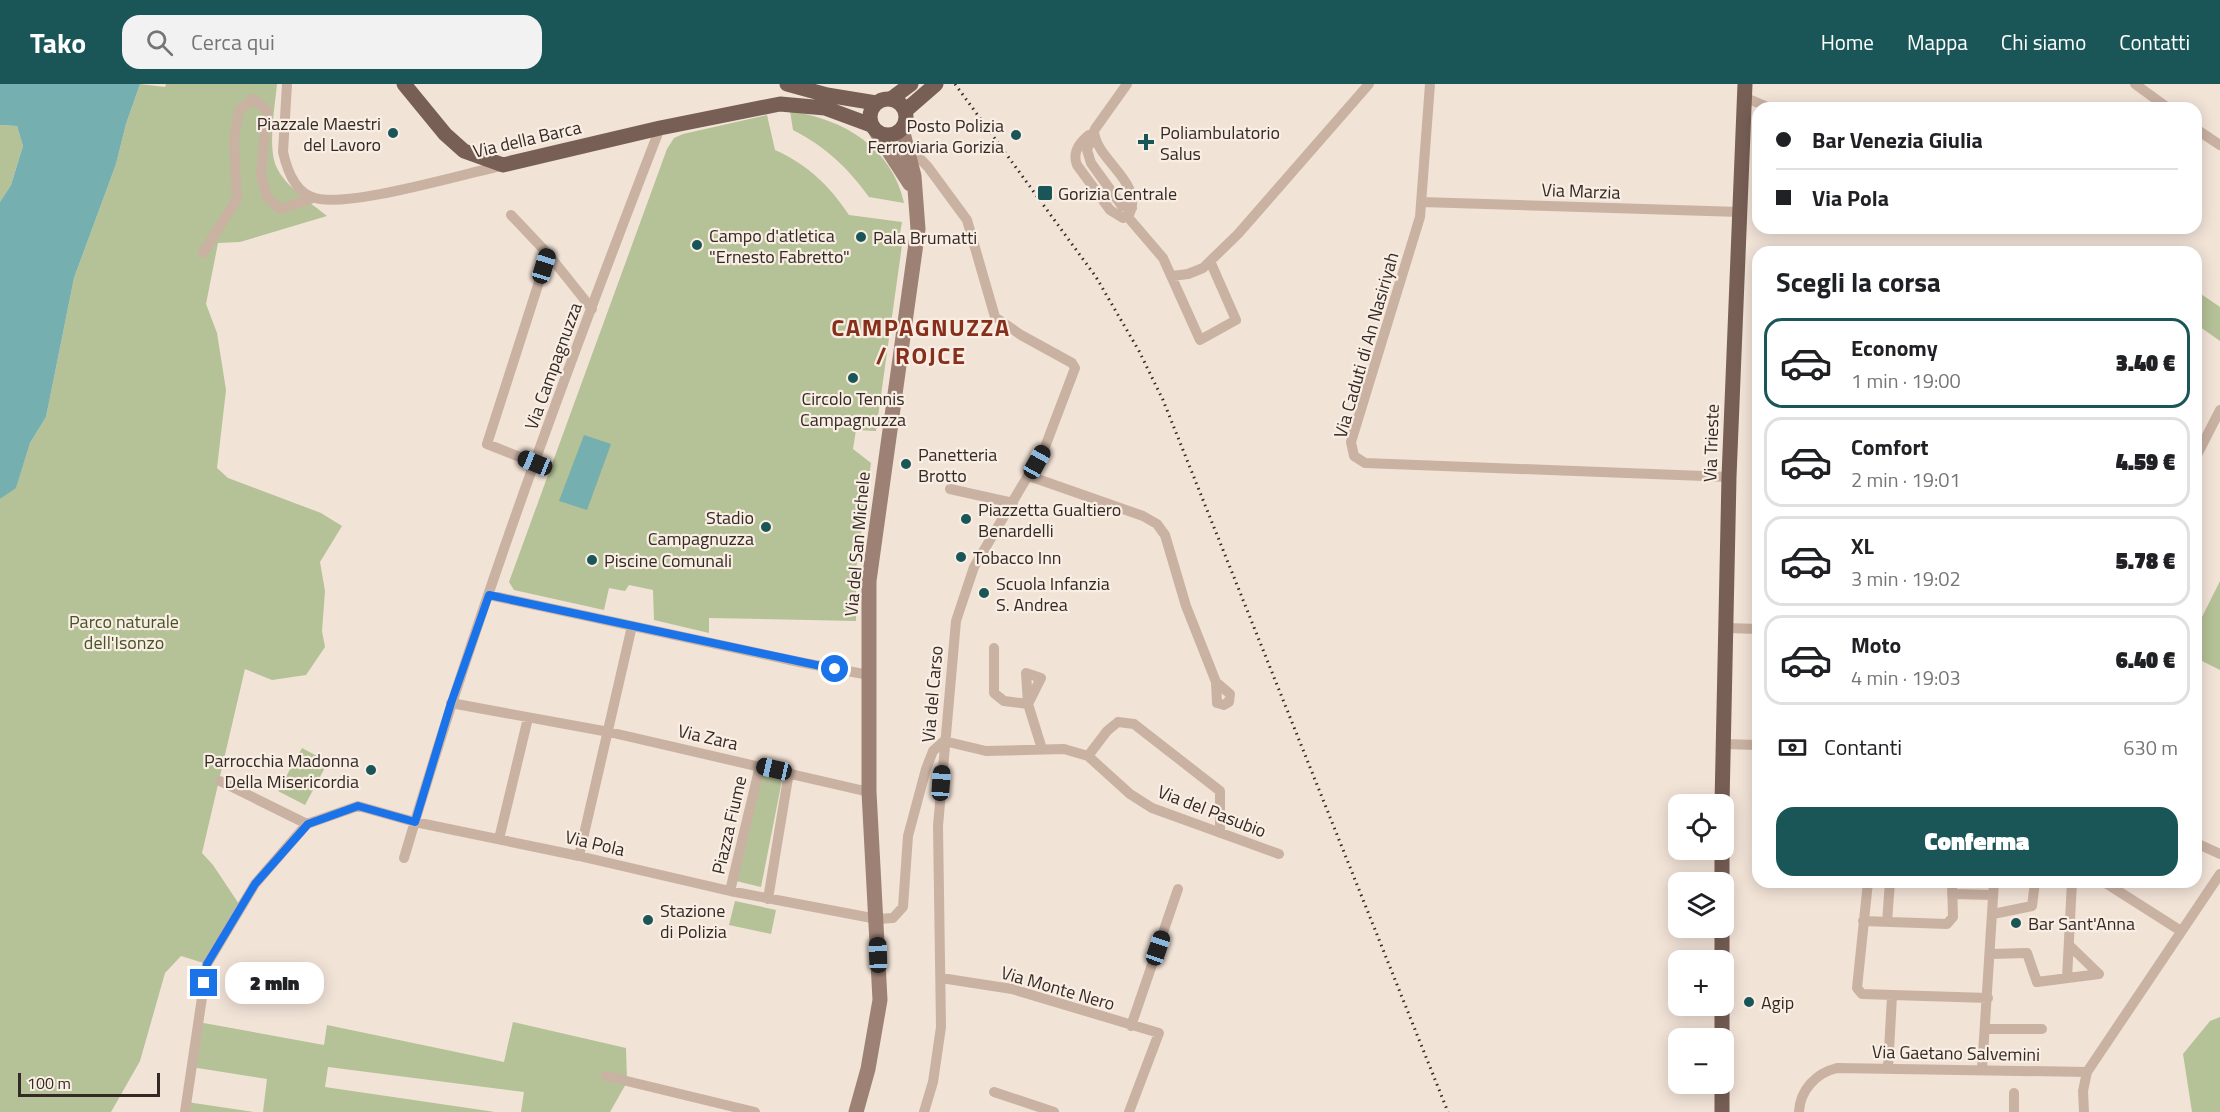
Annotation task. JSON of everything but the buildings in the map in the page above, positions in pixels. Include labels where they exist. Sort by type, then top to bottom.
[{"type":"main road","points":[[404,84],[445,134],[464,151],[503,165]]},
{"type":"main road","points":[[787,84],[827,95],[876,103],[891,99],[911,84]]},
{"type":"main road","points":[[905,111],[936,84]]},
{"type":"main road","name":"Via Trieste","points":[[1722,794],[1729,477],[1745,90]]},
{"type":"main road","points":[[876,103],[870,114],[874,129],[891,136],[902,129],[906,119],[905,111],[900,103],[891,99]]},
{"type":"main road","name":"Via della Barca","points":[[503,165],[660,128],[780,104],[825,108],[874,129]]},
{"type":"main road","name":"Via del San Michele","points":[[874,129],[900,165],[916,194]]},
{"type":"main road","name":"Via del San Michele","points":[[856,1112],[868,1069],[880,1000],[869,792],[869,581],[873,536],[918,229],[916,194],[902,129]]},
{"type":"main road","points":[[1722,1094],[1722,1112]]},
{"type":"street","points":[[287,84],[283,152],[285,161],[288,173],[296,185],[314,198]]},
{"type":"street","points":[[1127,84],[1094,131],[1088,144],[1090,163],[1123,208],[1130,212],[1163,258],[1200,340],[1236,321],[1210,261]]},
{"type":"street","points":[[1172,276],[1188,274],[1210,261],[1238,234],[1369,84]]},
{"type":"street","name":"Via Caduti di An Nasiriyah","points":[[1430,84],[1417,231],[1351,442],[1354,456],[1365,462],[1729,477]]},
{"type":"street","points":[[2135,84],[2160,102]]},
{"type":"street","points":[[1745,90],[1762,102]]},
{"type":"street","name":"Via della Barca","points":[[203,253],[237,199],[234,141],[237,120],[239,110],[253,99],[267,110],[261,174],[267,197],[280,208],[314,198],[335,201],[360,197],[503,165]]},
{"type":"street","name":"Via Campagnuzza","points":[[404,858],[451,703],[535,463],[660,128]]},
{"type":"street","points":[[1094,131],[1099,147],[1130,188],[1130,212]]},
{"type":"street","points":[[2202,133],[2220,145]]},
{"type":"street","name":"Via del Carso","points":[[907,145],[928,167],[967,220],[995,317],[1020,335],[1072,363],[1075,368],[1045,447],[974,567],[956,621],[938,826],[941,978],[939,1047],[933,1082],[924,1112]]},
{"type":"street","name":"Via Marzia","points":[[1421,202],[1740,212]]},
{"type":"street","points":[[511,215],[548,254],[592,309]]},
{"type":"street","points":[[535,463],[487,444],[548,254]]},
{"type":"street","points":[[2202,445],[2220,410]]},
{"type":"street","points":[[1029,476],[1143,516],[1157,524],[1165,535],[1186,606],[1216,682]]},
{"type":"street","points":[[950,489],[1012,505]]},
{"type":"street","points":[[489,595],[799,663],[869,675]]},
{"type":"street","points":[[579,856],[632,626]]},
{"type":"street","points":[[1727,628],[1752,629]]},
{"type":"street","points":[[994,648],[994,693],[1004,701],[1028,704],[1042,749]]},
{"type":"street","name":"Via Zara","points":[[451,703],[609,732],[869,792]]},
{"type":"street","points":[[500,839],[528,718]]},
{"type":"street","points":[[1088,756],[1107,731],[1118,723],[1134,724],[1220,791],[1220,833]]},
{"type":"street","points":[[877,919],[892,918],[903,907],[908,836],[933,750],[944,741]]},
{"type":"street","name":"Via del Pasubio","points":[[944,741],[987,751],[1064,749],[1088,756],[1130,794],[1145,803],[1279,854]]},
{"type":"street","points":[[1722,744],[1752,745]]},
{"type":"street","name":"Piazza Fiume","points":[[730,891],[760,766]]},
{"type":"street","points":[[768,898],[789,772]]},
{"type":"street","points":[[220,781],[308,824]]},
{"type":"street","name":"Via Pola","points":[[185,1112],[207,964],[255,884],[308,824],[358,806],[415,822],[579,856],[730,891],[877,919]]},
{"type":"street","points":[[2202,846],[2220,854]]},
{"type":"street","points":[[2084,1112],[2083,1091],[2087,1072],[2220,874]]},
{"type":"street","points":[[1867,888],[1857,988],[1862,994],[1988,998]]},
{"type":"street","points":[[1887,921],[1890,888]]},
{"type":"street","points":[[1863,921],[1947,924],[1953,917],[1952,888]]},
{"type":"street","points":[[1982,1070],[1994,888]]},
{"type":"street","points":[[1993,914],[2032,906],[2034,888]]},
{"type":"street","points":[[2067,978],[2072,888]]},
{"type":"street","points":[[2113,888],[2181,931]]},
{"type":"street","name":"Via Monte Nero","points":[[1131,1026],[1178,889]]},
{"type":"street","points":[[1952,894],[1993,895]]},
{"type":"street","points":[[1990,954],[2027,953],[2037,981],[2099,974],[2070,946]]},
{"type":"street","name":"Via Monte Nero","points":[[941,978],[1012,989],[1159,1033],[1129,1112]]},
{"type":"street","points":[[1888,1068],[1892,996]]},
{"type":"street","points":[[1985,1029],[2042,1029]]},
{"type":"street","name":"Via Gaetano Salvemini","points":[[1799,1112],[1799,1104],[1812,1081],[1824,1071],[1837,1068],[2087,1072]]},
{"type":"street","points":[[606,1076],[755,1112]]},
{"type":"street","points":[[994,1092],[1054,1112]]},
{"type":"street","points":[[2014,1093],[2014,1112]]},
{"type":"green space","name":"Parco naturale dell'Isonzo","points":[[140,84],[165,87],[166,84],[277,84],[272,150],[277,168],[293,188],[327,216],[240,242],[218,243],[206,304],[217,333],[226,390],[217,468],[228,478],[321,513],[342,526],[320,562],[325,591],[322,631],[325,647],[306,675],[272,680],[245,669],[202,853],[213,865],[241,907],[207,964],[181,956],[165,973],[140,1061],[111,1112],[0,1112],[0,499],[16,487],[30,443],[46,417],[74,278],[116,164],[126,124]]},
{"type":"green space","points":[[790,111],[810,115],[846,129],[877,151],[889,166],[898,183],[904,203],[869,197],[836,159],[793,130]]},
{"type":"green space","points":[[767,115],[775,150],[808,169],[834,194],[849,215],[902,222],[898,244],[902,245],[876,431],[856,430],[853,449],[871,463],[856,570],[856,621],[709,618],[709,633],[654,620],[653,590],[629,585],[625,591],[609,588],[604,610],[514,590],[509,582],[667,149],[674,138],[683,134]]},
{"type":"green space","points":[[0,125],[17,126],[23,146],[11,185],[0,202]]},
{"type":"green space","points":[[2202,295],[2220,307],[2220,341],[2202,328]]},
{"type":"green space","points":[[2220,581],[2220,670],[2202,661],[2202,617]]},
{"type":"green space","points":[[302,748],[328,762],[305,805],[278,791]]},
{"type":"green space","points":[[763,771],[783,775],[761,887],[736,881]]},
{"type":"green space","points":[[735,901],[776,910],[771,934],[729,925]]},
{"type":"green space","points":[[2220,1017],[2220,1112],[2192,1112],[2183,1054],[2210,1021]]},
{"type":"green space","points":[[198,1022],[324,1045],[327,1025],[504,1062],[513,1022],[626,1048],[627,1082],[610,1112],[521,1112],[524,1092],[328,1067],[325,1087],[495,1112],[263,1112],[267,1079],[191,1067]]},
{"type":"green space","points":[[187,1102],[254,1112],[185,1112]]},
{"type":"water","points":[[0,84],[140,84],[126,124],[116,164],[74,278],[46,417],[30,443],[16,488],[0,499],[0,202],[11,185],[23,146],[17,126],[0,125]]},
{"type":"water","points":[[584,435],[611,444],[587,510],[559,501]]},
{"type":"railway","points":[[955,84],[1096,277],[1139,351],[1163,400],[1448,1112]]},
{"type":"place","name":"Piazzale Maestri del Lavoro","points":[[393,133]]},
{"type":"place","name":"Posto Polizia Ferroviaria Gorizia","points":[[1016,135]]},
{"type":"place","name":"Poliambulatorio Salus","points":[[1146,142]]},
{"type":"place","name":"Gorizia Centrale","points":[[1045,193]]},
{"type":"place","name":"Pala Brumatti","points":[[861,237]]},
{"type":"place","name":"Campo d'atletica \"Ernesto Fabretto\"","points":[[697,245]]},
{"type":"place","name":"Circolo Tennis Campagnuzza","points":[[853,378]]},
{"type":"place","name":"Panetteria Brotto","points":[[906,464]]},
{"type":"place","name":"Piazzetta Gualtiero Benardelli","points":[[966,519]]},
{"type":"place","name":"Stadio Campagnuzza","points":[[766,527]]},
{"type":"place","name":"Tobacco Inn","points":[[961,557]]},
{"type":"place","name":"Piscine Comunali","points":[[592,560]]},
{"type":"place","name":"Scuola Infanzia S. Andrea","points":[[984,593]]},
{"type":"place","name":"Parrocchia Madonna Della Misericordia","points":[[371,770]]},
{"type":"place","name":"Stazione di Polizia","points":[[648,920]]},
{"type":"place","name":"Bar Sant'Anna","points":[[2016,923]]},
{"type":"place","name":"Agip","points":[[1749,1002]]},
{"type":"district","name":"CAMPAGNUZZA / ROJCE","points":[[921,341]]},
{"type":"route","points":[[204,983],[207,964],[255,884],[308,824],[358,806],[415,822],[451,703],[489,595],[835,669]]}]
